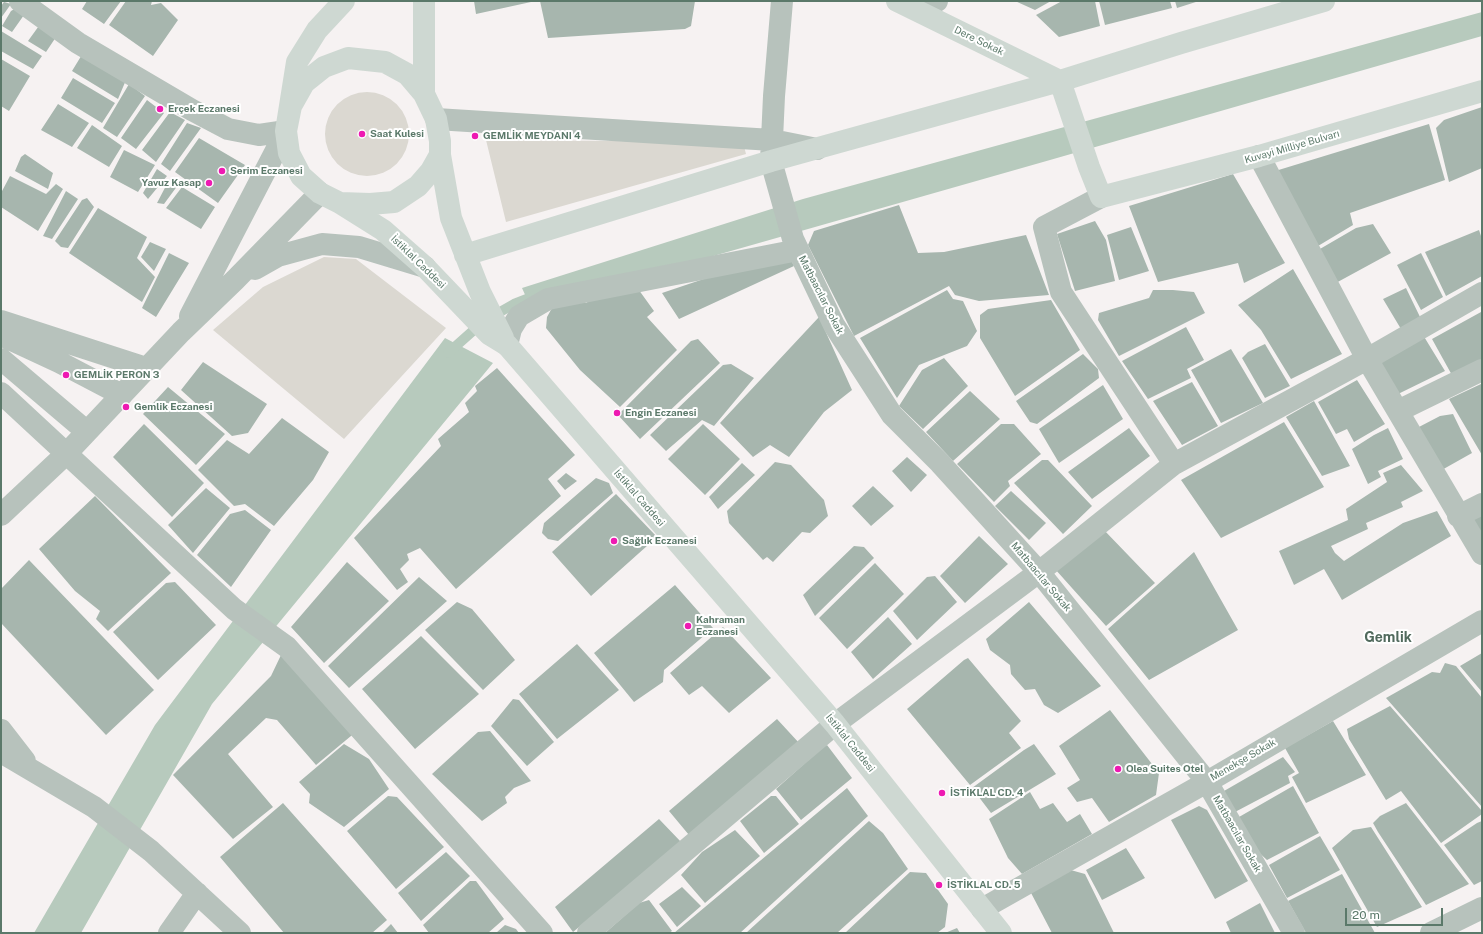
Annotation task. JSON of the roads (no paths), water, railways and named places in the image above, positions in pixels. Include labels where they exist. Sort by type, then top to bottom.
[{"type":"main road","points":[[286,131],[297,62],[317,30],[344,1]]},
{"type":"main road","points":[[424,1],[424,94]]},
{"type":"main road","name":"Dere Sokak","points":[[897,1],[929,7],[1060,81]]},
{"type":"main road","points":[[465,255],[772,150],[817,148],[1060,81],[1181,43],[1324,1]]},
{"type":"main road","points":[[286,131],[291,106],[304,84],[324,67],[348,58],[386,62],[407,74],[424,94],[436,119],[440,141],[440,155],[451,218],[480,292],[492,330]]},
{"type":"main road","points":[[1060,81],[1089,167],[1101,197]]},
{"type":"main road","name":"Kuvayi Milliye Bulvarı","points":[[1101,197],[1260,156],[1482,91]]},
{"type":"main road","name":"İstiklal Caddesi","points":[[286,131],[289,153],[301,176],[320,193],[340,203],[383,230],[425,267],[459,303],[492,330],[507,345],[835,724],[1001,933]]},
{"type":"main road","points":[[340,203],[370,204],[394,202],[418,186],[431,171],[440,155]]},
{"type":"street","points":[[20,1],[78,43],[192,110],[228,129],[259,134],[286,131]]},
{"type":"street","name":"Matbaacılar Sokak","points":[[782,1],[774,96],[772,150],[781,198],[793,239],[834,325],[892,415],[940,463],[1039,572],[1207,782],[1294,933]]},
{"type":"street","points":[[436,119],[772,150]]},
{"type":"street","points":[[181,332],[286,131]]},
{"type":"street","points":[[1260,156],[1367,359],[1458,516],[1482,554]]},
{"type":"street","points":[[1,515],[66,454],[181,332],[235,280],[320,193]]},
{"type":"street","points":[[1101,197],[1044,227],[1061,292],[1174,464]]},
{"type":"street","points":[[235,280],[278,256],[322,244],[359,247],[425,267]]},
{"type":"street","points":[[507,345],[511,329],[519,316],[548,299],[798,250]]},
{"type":"street","points":[[588,933],[835,724],[1039,572],[1174,464],[1367,359],[1482,293]]},
{"type":"street","points":[[1,321],[146,368]]},
{"type":"street","points":[[1,335],[122,394]]},
{"type":"street","points":[[1,359],[86,432]]},
{"type":"street","points":[[1398,411],[1482,370]]},
{"type":"street","points":[[1,393],[234,609],[287,647],[542,933]]},
{"type":"street","points":[[1458,516],[1482,504]]},
{"type":"street","name":"Menekşe Sokak","points":[[982,909],[1207,782],[1482,621]]},
{"type":"street","points":[[1,730],[32,770]]},
{"type":"street","points":[[1,752],[94,807],[151,851],[240,933]]},
{"type":"street","points":[[169,933],[197,893]]},
{"type":"street","points":[[1431,933],[1482,908]]},
{"type":"waterway","points":[[448,353],[484,321],[514,304],[537,295]]},
{"type":"place","name":"Erçek Eczanesi","points":[[160,109]]},
{"type":"place","name":"Saat Kulesi","points":[[362,134]]},
{"type":"place","name":"GEMLİK MEYDANI 4","points":[[475,136]]},
{"type":"place","name":"Serim Eczanesi","points":[[222,171]]},
{"type":"place","name":"Yavuz Kasap","points":[[209,183]]},
{"type":"place","name":"GEMLİK PERON 3","points":[[66,375]]},
{"type":"place","name":"Gemlik Eczanesi","points":[[126,407]]},
{"type":"place","name":"Engin Eczanesi","points":[[617,413]]},
{"type":"place","name":"Sağlık Eczanesi","points":[[614,541]]},
{"type":"place","name":"Kahraman Eczanesi","points":[[688,626]]},
{"type":"place","name":"Olea Suites Otel","points":[[1118,769]]},
{"type":"place","name":"İSTİKLAL CD. 4","points":[[942,793]]},
{"type":"place","name":"İSTİKLAL CD. 5","points":[[939,885]]},
{"type":"district","name":"Gemlik","points":[[1388,638]]}]
